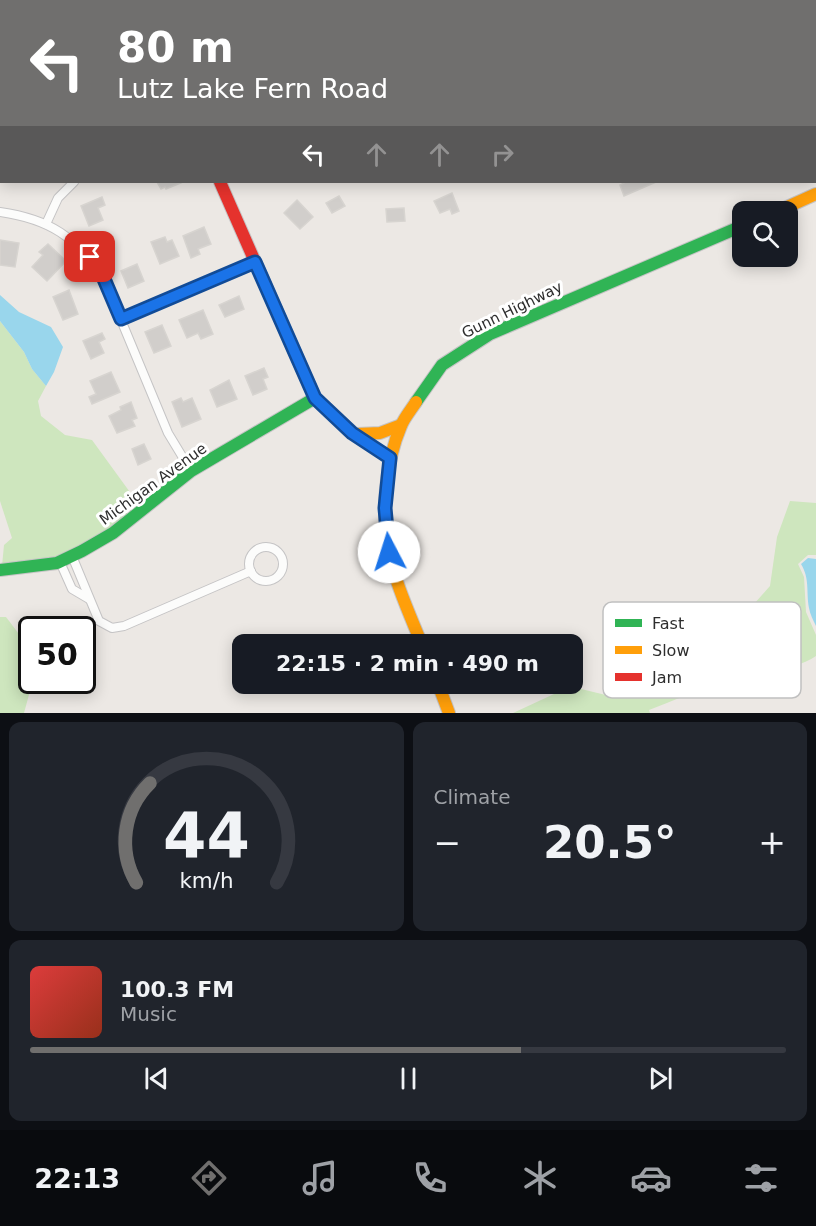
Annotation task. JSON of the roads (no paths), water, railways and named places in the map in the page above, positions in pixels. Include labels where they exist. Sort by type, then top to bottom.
[{"type":"main road","points":[[221,183],[315,398],[352,433],[390,458]]},
{"type":"main road","points":[[798,202],[816,194]]},
{"type":"main road","name":"Gunn Highway","points":[[418,634],[400,591],[389,552],[385,508],[390,458],[401,425],[442,365],[490,334],[732,230]]},
{"type":"main road","name":"Michigan Avenue","points":[[0,570],[28,568],[66,559],[113,532],[191,471],[315,398]]},
{"type":"main road","points":[[352,433],[371,435],[387,432],[401,425]]},
{"type":"main road","points":[[442,694],[450,713]]},
{"type":"street","points":[[46,224],[58,198],[73,183]]},
{"type":"street","points":[[0,212],[46,224],[72,239],[90,257],[104,279],[168,433],[191,471]]},
{"type":"street","points":[[121,319],[255,262]]},
{"type":"street","points":[[260,548],[271,548],[280,554],[282,570],[279,575],[270,580],[259,579],[251,571],[250,560],[260,548]]},
{"type":"street","points":[[66,559],[99,621],[107,627],[118,628],[251,571]]},
{"type":"water","points":[[0,295],[19,312],[51,327],[63,347],[46,386],[0,321]]},
{"type":"water","points":[[808,558],[816,559],[816,626],[809,610],[807,580],[801,564]]}]
